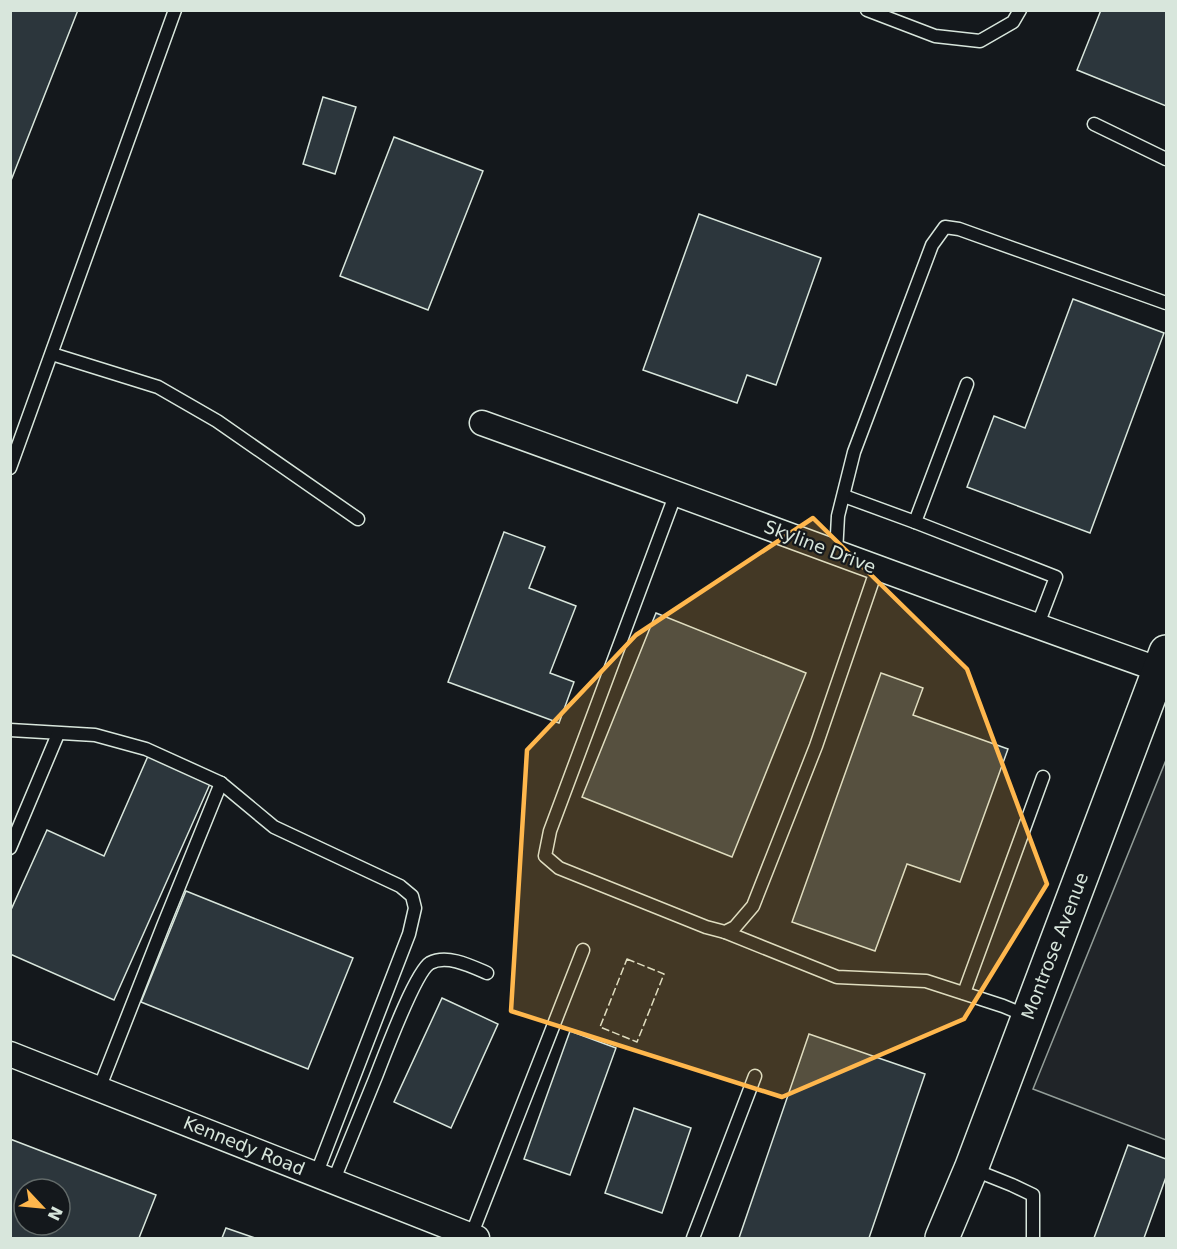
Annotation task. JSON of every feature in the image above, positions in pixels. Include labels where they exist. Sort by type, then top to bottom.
[{"type":"street","name":"Skyline Drive","points":[[482,423],[1037,627],[1163,661]]},
{"type":"street","name":"Montrose Avenue","points":[[942,1239],[1163,661]]},
{"type":"street","name":"Kennedy Road","points":[[10,1054],[474,1238]]},
{"type":"lane","points":[[10,468],[176,10]]},
{"type":"lane","points":[[867,10],[935,36],[980,41],[1013,22],[1020,10]]},
{"type":"lane","points":[[1094,124],[1167,159]]},
{"type":"lane","points":[[836,553],[838,516],[854,452],[932,245],[945,227],[959,229],[1167,303]]},
{"type":"lane","points":[[52,354],[158,387],[217,421],[358,519]]},
{"type":"lane","points":[[915,522],[967,384]]},
{"type":"lane","points":[[676,493],[550,831],[545,856],[559,868],[837,977],[926,981],[1003,1006],[1028,1017]]},
{"type":"lane","points":[[843,496],[1056,577],[1037,627]]},
{"type":"lane","points":[[725,932],[735,927],[753,906],[816,746],[877,568]]},
{"type":"lane","points":[[10,730],[95,735],[146,749],[221,783],[274,827],[400,886],[412,896],[415,908],[409,934],[325,1178]]},
{"type":"lane","points":[[10,848],[57,734]]},
{"type":"lane","points":[[964,993],[1043,777]]},
{"type":"lane","points":[[99,1089],[221,783]]},
{"type":"lane","points":[[474,1238],[583,950]]},
{"type":"lane","points":[[325,1178],[422,971],[430,963],[443,960],[461,962],[487,973]]},
{"type":"lane","points":[[693,1239],[755,1076]]},
{"type":"lane","points":[[970,1169],[1033,1195],[1033,1239]]},
{"type":"highlighted area","points":[[813,518],[967,669],[1047,884],[964,1019],[782,1097],[511,1011],[527,750],[636,635]]},
{"type":"shaded area","points":[[1166,760],[1166,1140],[1033,1089]]},
{"type":"building","points":[[10,10],[78,10],[10,183]]},
{"type":"building","points":[[1101,10],[1166,10],[1166,106],[1077,70]]},
{"type":"building","points":[[323,97],[356,107],[335,174],[303,164]]},
{"type":"building","points":[[394,137],[483,171],[428,310],[340,276]]},
{"type":"building","points":[[699,214],[821,258],[776,385],[747,375],[737,403],[643,370]]},
{"type":"building","points":[[1073,299],[1164,333],[1090,533],[967,487],[994,416],[1025,428]]},
{"type":"building","points":[[504,532],[545,547],[529,588],[576,606],[550,673],[574,682],[559,723],[448,682]]},
{"type":"building","points":[[656,613],[806,673],[732,857],[582,797]]},
{"type":"building","points":[[881,673],[923,688],[913,715],[1008,749],[960,882],[907,864],[875,951],[792,922]]},
{"type":"building","points":[[148,756],[210,784],[114,1000],[10,954],[10,912],[47,830],[104,856]]},
{"type":"building","points":[[186,891],[353,958],[308,1069],[141,1002]]},
{"type":"building","points":[[442,998],[498,1024],[451,1128],[394,1102]]},
{"type":"building","points":[[570,1031],[616,1048],[570,1175],[524,1159]]},
{"type":"building","points":[[809,1034],[925,1074],[869,1238],[739,1238]]},
{"type":"building","points":[[634,1108],[691,1128],[662,1213],[605,1193]]},
{"type":"building","points":[[10,1139],[156,1195],[139,1238],[10,1238]]},
{"type":"building","points":[[1128,1145],[1166,1159],[1166,1177],[1144,1238],[1094,1238]]},
{"type":"building","points":[[226,1228],[255,1238],[222,1238]]},
{"type":"fence","points":[[627,959],[664,974],[637,1042],[600,1027],[627,959]]}]
